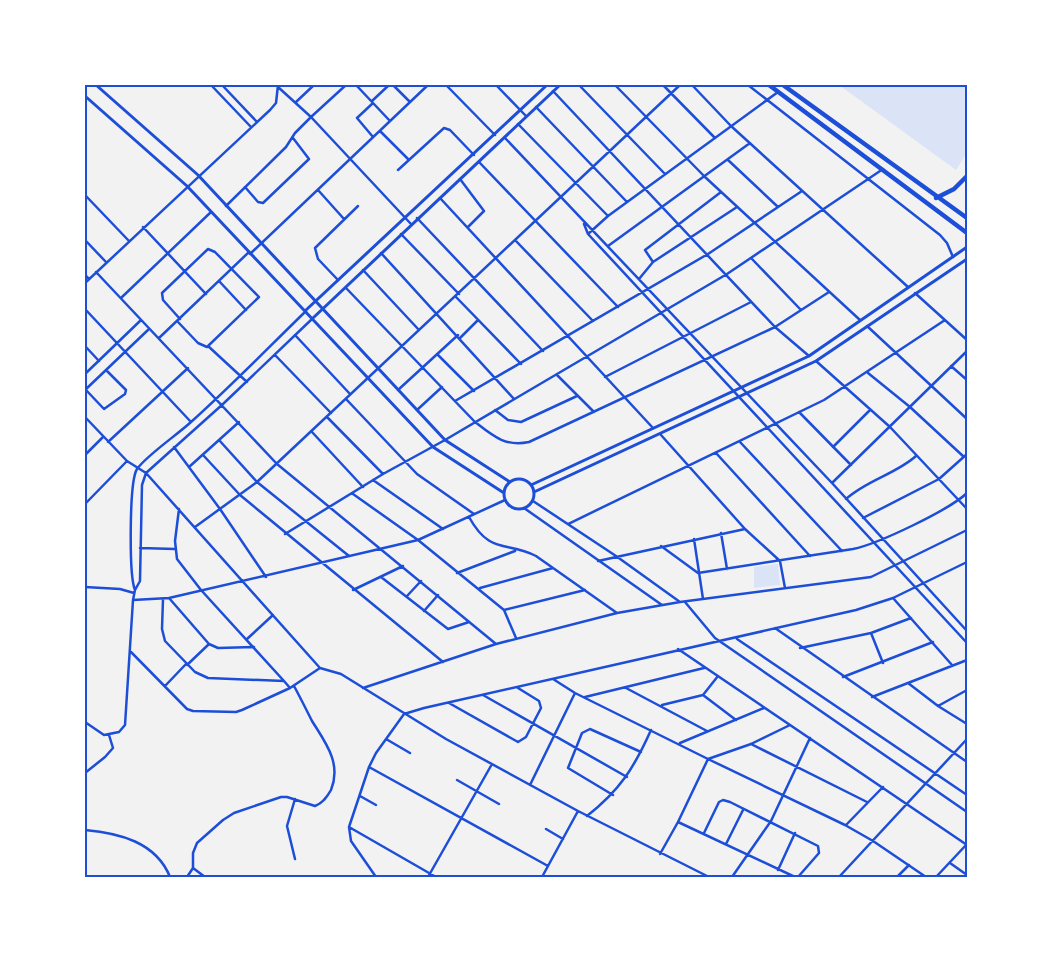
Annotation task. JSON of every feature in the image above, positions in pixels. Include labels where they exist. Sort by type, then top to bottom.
[{"type":"main road","points":[[769,85],[967,233]]},
{"type":"main road","points":[[783,85],[936,198],[967,218]]},
{"type":"main road","points":[[936,198],[954,189],[967,176]]},
{"type":"street","points":[[96,85],[198,175],[377,370],[445,440],[510,482]]},
{"type":"street","points":[[211,85],[251,127]]},
{"type":"street","points":[[222,85],[257,122]]},
{"type":"street","points":[[296,102],[314,85]]},
{"type":"street","points":[[226,206],[286,148],[292,138],[311,117],[346,85]]},
{"type":"street","points":[[356,85],[390,121]]},
{"type":"street","points":[[373,137],[357,118],[389,85]]},
{"type":"street","points":[[394,85],[410,102]]},
{"type":"street","points":[[159,338],[428,85]]},
{"type":"street","points":[[446,85],[500,140]]},
{"type":"street","points":[[496,85],[526,116]]},
{"type":"street","points":[[135,591],[132,578],[131,551],[133,491],[138,468],[217,398],[306,310],[469,160],[547,85]]},
{"type":"street","points":[[85,722],[99,733],[109,735],[119,732],[125,725],[133,600],[140,582],[142,485],[146,473],[224,404],[417,218],[560,85]]},
{"type":"street","points":[[579,85],[664,174]]},
{"type":"street","points":[[615,85],[686,159],[860,320]]},
{"type":"street","points":[[663,85],[715,138]]},
{"type":"street","points":[[195,527],[257,482],[277,464],[680,85]]},
{"type":"street","points":[[692,85],[750,143],[908,287]]},
{"type":"street","points":[[748,85],[944,239],[953,257]]},
{"type":"street","points":[[85,282],[276,103],[278,86]]},
{"type":"street","points":[[278,86],[311,117],[411,224]]},
{"type":"street","points":[[554,91],[646,187],[775,327],[809,356]]},
{"type":"street","points":[[588,234],[646,187],[778,92]]},
{"type":"street","points":[[85,96],[187,186],[314,318],[433,447],[504,493]]},
{"type":"street","points":[[536,107],[627,202]]},
{"type":"street","points":[[518,124],[608,216]]},
{"type":"street","points":[[398,170],[439,131],[447,128],[474,155]]},
{"type":"street","points":[[380,131],[409,160]]},
{"type":"street","points":[[504,137],[584,224],[608,246],[832,483],[967,631]]},
{"type":"street","points":[[245,187],[258,202],[264,203],[310,159],[292,138]]},
{"type":"street","points":[[608,246],[750,143]]},
{"type":"street","points":[[469,160],[474,166]]},
{"type":"street","points":[[728,160],[778,207]]},
{"type":"street","points":[[478,162],[618,307]]},
{"type":"street","points":[[286,534],[383,474],[557,375],[752,259],[774,242],[883,169]]},
{"type":"street","points":[[460,179],[484,212],[468,227]]},
{"type":"street","points":[[318,190],[344,219]]},
{"type":"street","points":[[455,401],[708,254],[802,191]]},
{"type":"street","points":[[653,262],[645,250],[721,192]]},
{"type":"street","points":[[85,195],[129,240]]},
{"type":"street","points":[[440,198],[654,429]]},
{"type":"street","points":[[85,203],[89,199]]},
{"type":"street","points":[[338,281],[318,259],[315,248],[358,206]]},
{"type":"street","points":[[638,279],[653,262],[693,238],[737,207]]},
{"type":"street","points":[[121,298],[211,212]]},
{"type":"street","points":[[417,218],[543,351]]},
{"type":"street","points":[[584,224],[588,234],[967,643]]},
{"type":"street","points":[[143,227],[206,294]]},
{"type":"street","points":[[401,234],[478,320],[521,364]]},
{"type":"street","points":[[85,240],[106,262]]},
{"type":"street","points":[[515,240],[593,321]]},
{"type":"street","points":[[531,485],[809,356],[967,247]]},
{"type":"street","points":[[180,319],[161,297],[165,289],[208,249],[215,252],[260,297],[208,346]]},
{"type":"street","points":[[381,253],[438,313],[514,399]]},
{"type":"street","points":[[752,259],[802,310]]},
{"type":"street","points":[[534,492],[661,435],[816,361],[915,293],[966,261]]},
{"type":"street","points":[[364,270],[419,330]]},
{"type":"street","points":[[96,272],[224,404],[277,464],[496,644]]},
{"type":"street","points":[[85,275],[89,279]]},
{"type":"street","points":[[219,281],[246,310]]},
{"type":"street","points":[[346,288],[475,422],[498,440],[514,444],[528,442],[775,327],[829,292]]},
{"type":"street","points":[[915,293],[967,340]]},
{"type":"street","points":[[605,377],[751,301]]},
{"type":"street","points":[[85,309],[191,422]]},
{"type":"street","points":[[85,374],[141,320]]},
{"type":"street","points":[[397,390],[478,320]]},
{"type":"street","points":[[568,524],[686,466],[740,442],[844,388],[945,320]]},
{"type":"street","points":[[178,322],[198,343],[208,346],[247,382]]},
{"type":"street","points":[[868,326],[967,418]]},
{"type":"street","points":[[106,370],[124,389],[125,394],[104,409],[85,390],[149,328]]},
{"type":"street","points":[[295,336],[351,395]]},
{"type":"street","points":[[85,346],[99,360]]},
{"type":"street","points":[[832,483],[967,351]]},
{"type":"street","points":[[437,354],[474,391]]},
{"type":"street","points":[[275,355],[332,413]]},
{"type":"street","points":[[816,361],[844,388],[890,427],[967,509]]},
{"type":"street","points":[[951,366],[967,380]]},
{"type":"street","points":[[108,442],[188,368]]},
{"type":"street","points":[[868,373],[910,407],[964,457]]},
{"type":"street","points":[[557,375],[594,412]]},
{"type":"street","points":[[417,410],[442,387]]},
{"type":"street","points":[[495,410],[508,420],[521,422],[577,396]]},
{"type":"street","points":[[346,399],[404,462],[430,485],[474,514]]},
{"type":"street","points":[[833,447],[870,410]]},
{"type":"street","points":[[799,412],[851,465]]},
{"type":"street","points":[[327,417],[383,474]]},
{"type":"street","points":[[85,418],[127,462],[146,473],[320,668],[341,674],[404,714],[530,785],[660,854],[709,877]]},
{"type":"street","points":[[189,467],[239,422]]},
{"type":"street","points":[[312,432],[363,487]]},
{"type":"street","points":[[661,435],[686,466],[745,529],[780,561],[785,589]]},
{"type":"street","points":[[85,455],[103,437]]},
{"type":"street","points":[[219,440],[257,482],[349,556]]},
{"type":"street","points":[[740,442],[842,551]]},
{"type":"street","points":[[174,447],[266,576]]},
{"type":"street","points":[[716,453],[810,556]]},
{"type":"street","points":[[863,518],[939,479],[967,454]]},
{"type":"street","points":[[203,455],[240,495],[321,564],[443,662]]},
{"type":"street","points":[[846,499],[864,485],[906,464],[916,456]]},
{"type":"street","points":[[85,504],[127,462]]},
{"type":"street","points":[[524,508],[533,501],[534,492],[531,485],[521,479],[510,482],[504,493],[505,500],[515,508],[524,508],[664,606]]},
{"type":"street","points":[[373,480],[443,529]]},
{"type":"street","points":[[661,546],[698,573],[842,551],[875,543],[959,501],[967,493]]},
{"type":"street","points":[[352,494],[418,540],[457,573],[479,588],[504,610],[516,638]]},
{"type":"street","points":[[133,600],[169,598],[418,540],[505,500]]},
{"type":"street","points":[[533,501],[616,556],[680,602]]},
{"type":"street","points":[[179,509],[175,549],[177,559],[201,590],[284,681],[292,687],[328,744],[334,764],[334,776],[327,796],[320,804],[312,806],[295,799],[281,797],[230,815],[197,843],[193,853],[193,868],[187,877]]},
{"type":"street","points":[[469,517],[481,535],[488,541],[528,552],[617,613]]},
{"type":"street","points":[[598,561],[694,538],[745,529]]},
{"type":"street","points":[[363,688],[516,638],[617,613],[680,602],[862,579],[895,566],[967,530]]},
{"type":"street","points":[[721,533],[727,569]]},
{"type":"street","points":[[694,538],[703,599]]},
{"type":"street","points":[[140,548],[175,549]]},
{"type":"street","points":[[457,573],[516,550]]},
{"type":"street","points":[[376,877],[351,841],[349,828],[369,767],[386,738],[404,714],[448,702],[553,680],[678,649],[736,638],[856,610],[893,598],[967,562]]},
{"type":"street","points":[[353,590],[403,566]]},
{"type":"street","points":[[479,588],[553,568]]},
{"type":"street","points":[[381,577],[448,628],[470,622]]},
{"type":"street","points":[[407,596],[421,581]]},
{"type":"street","points":[[85,587],[135,591]]},
{"type":"street","points":[[504,610],[585,590]]},
{"type":"street","points":[[424,611],[438,595]]},
{"type":"street","points":[[169,598],[208,644],[226,648],[254,647]]},
{"type":"street","points":[[893,598],[952,665]]},
{"type":"street","points":[[163,599],[164,638],[195,672],[208,678],[284,681]]},
{"type":"street","points":[[685,602],[707,631],[967,812]]},
{"type":"street","points":[[246,639],[272,616]]},
{"type":"street","points":[[800,648],[871,632],[911,618]]},
{"type":"street","points":[[775,628],[800,648],[967,762]]},
{"type":"street","points":[[871,632],[884,663]]},
{"type":"street","points":[[736,638],[967,795]]},
{"type":"street","points":[[843,677],[884,663],[932,642]]},
{"type":"street","points":[[165,686],[208,644]]},
{"type":"street","points":[[678,649],[967,844],[936,877]]},
{"type":"street","points":[[131,652],[187,709],[236,712],[292,687],[320,668]]},
{"type":"street","points":[[872,697],[967,660]]},
{"type":"street","points":[[584,697],[705,668]]},
{"type":"street","points":[[661,706],[703,695],[718,676]]},
{"type":"street","points":[[553,680],[574,693],[846,825],[926,877]]},
{"type":"street","points":[[908,683],[938,706],[967,724]]},
{"type":"street","points":[[448,702],[518,742],[526,737],[540,711],[540,704],[518,688]]},
{"type":"street","points":[[626,688],[707,731]]},
{"type":"street","points":[[938,706],[967,690]]},
{"type":"street","points":[[530,785],[574,693]]},
{"type":"street","points":[[483,695],[574,749],[627,777]]},
{"type":"street","points":[[703,695],[736,720]]},
{"type":"street","points":[[679,744],[764,708]]},
{"type":"street","points":[[660,854],[678,822],[708,759],[751,744],[790,725]]},
{"type":"street","points":[[612,795],[568,768],[582,733],[590,729],[641,752]]},
{"type":"street","points":[[587,816],[612,795],[627,777],[651,730]]},
{"type":"street","points":[[85,773],[105,758],[113,748],[109,735]]},
{"type":"street","points":[[386,738],[410,753]]},
{"type":"street","points":[[732,877],[749,856],[771,821],[798,768],[810,738]]},
{"type":"street","points":[[838,877],[967,740]]},
{"type":"street","points":[[751,744],[867,802]]},
{"type":"street","points":[[429,875],[492,764]]},
{"type":"street","points":[[369,767],[548,866]]},
{"type":"street","points":[[457,780],[499,804]]},
{"type":"street","points":[[846,825],[883,787]]},
{"type":"street","points":[[359,796],[376,805]]},
{"type":"street","points":[[295,799],[287,826],[295,859]]},
{"type":"street","points":[[678,822],[796,877],[819,854],[820,850],[815,843],[726,800],[721,801],[704,833]]},
{"type":"street","points":[[726,844],[744,809]]},
{"type":"street","points":[[542,877],[578,811]]},
{"type":"street","points":[[349,828],[429,875],[436,877]]},
{"type":"street","points":[[546,829],[563,839]]},
{"type":"street","points":[[85,830],[116,834],[139,843],[154,854],[170,877],[176,877]]},
{"type":"street","points":[[778,870],[795,833]]},
{"type":"street","points":[[950,863],[967,875]]},
{"type":"street","points":[[896,877],[909,865]]},
{"type":"street","points":[[193,868],[205,877]]},
{"type":"shaded area","points":[[839,85],[967,85],[967,153],[956,170]]},
{"type":"shaded area","points":[[778,564],[780,585],[754,588],[754,567]]}]
